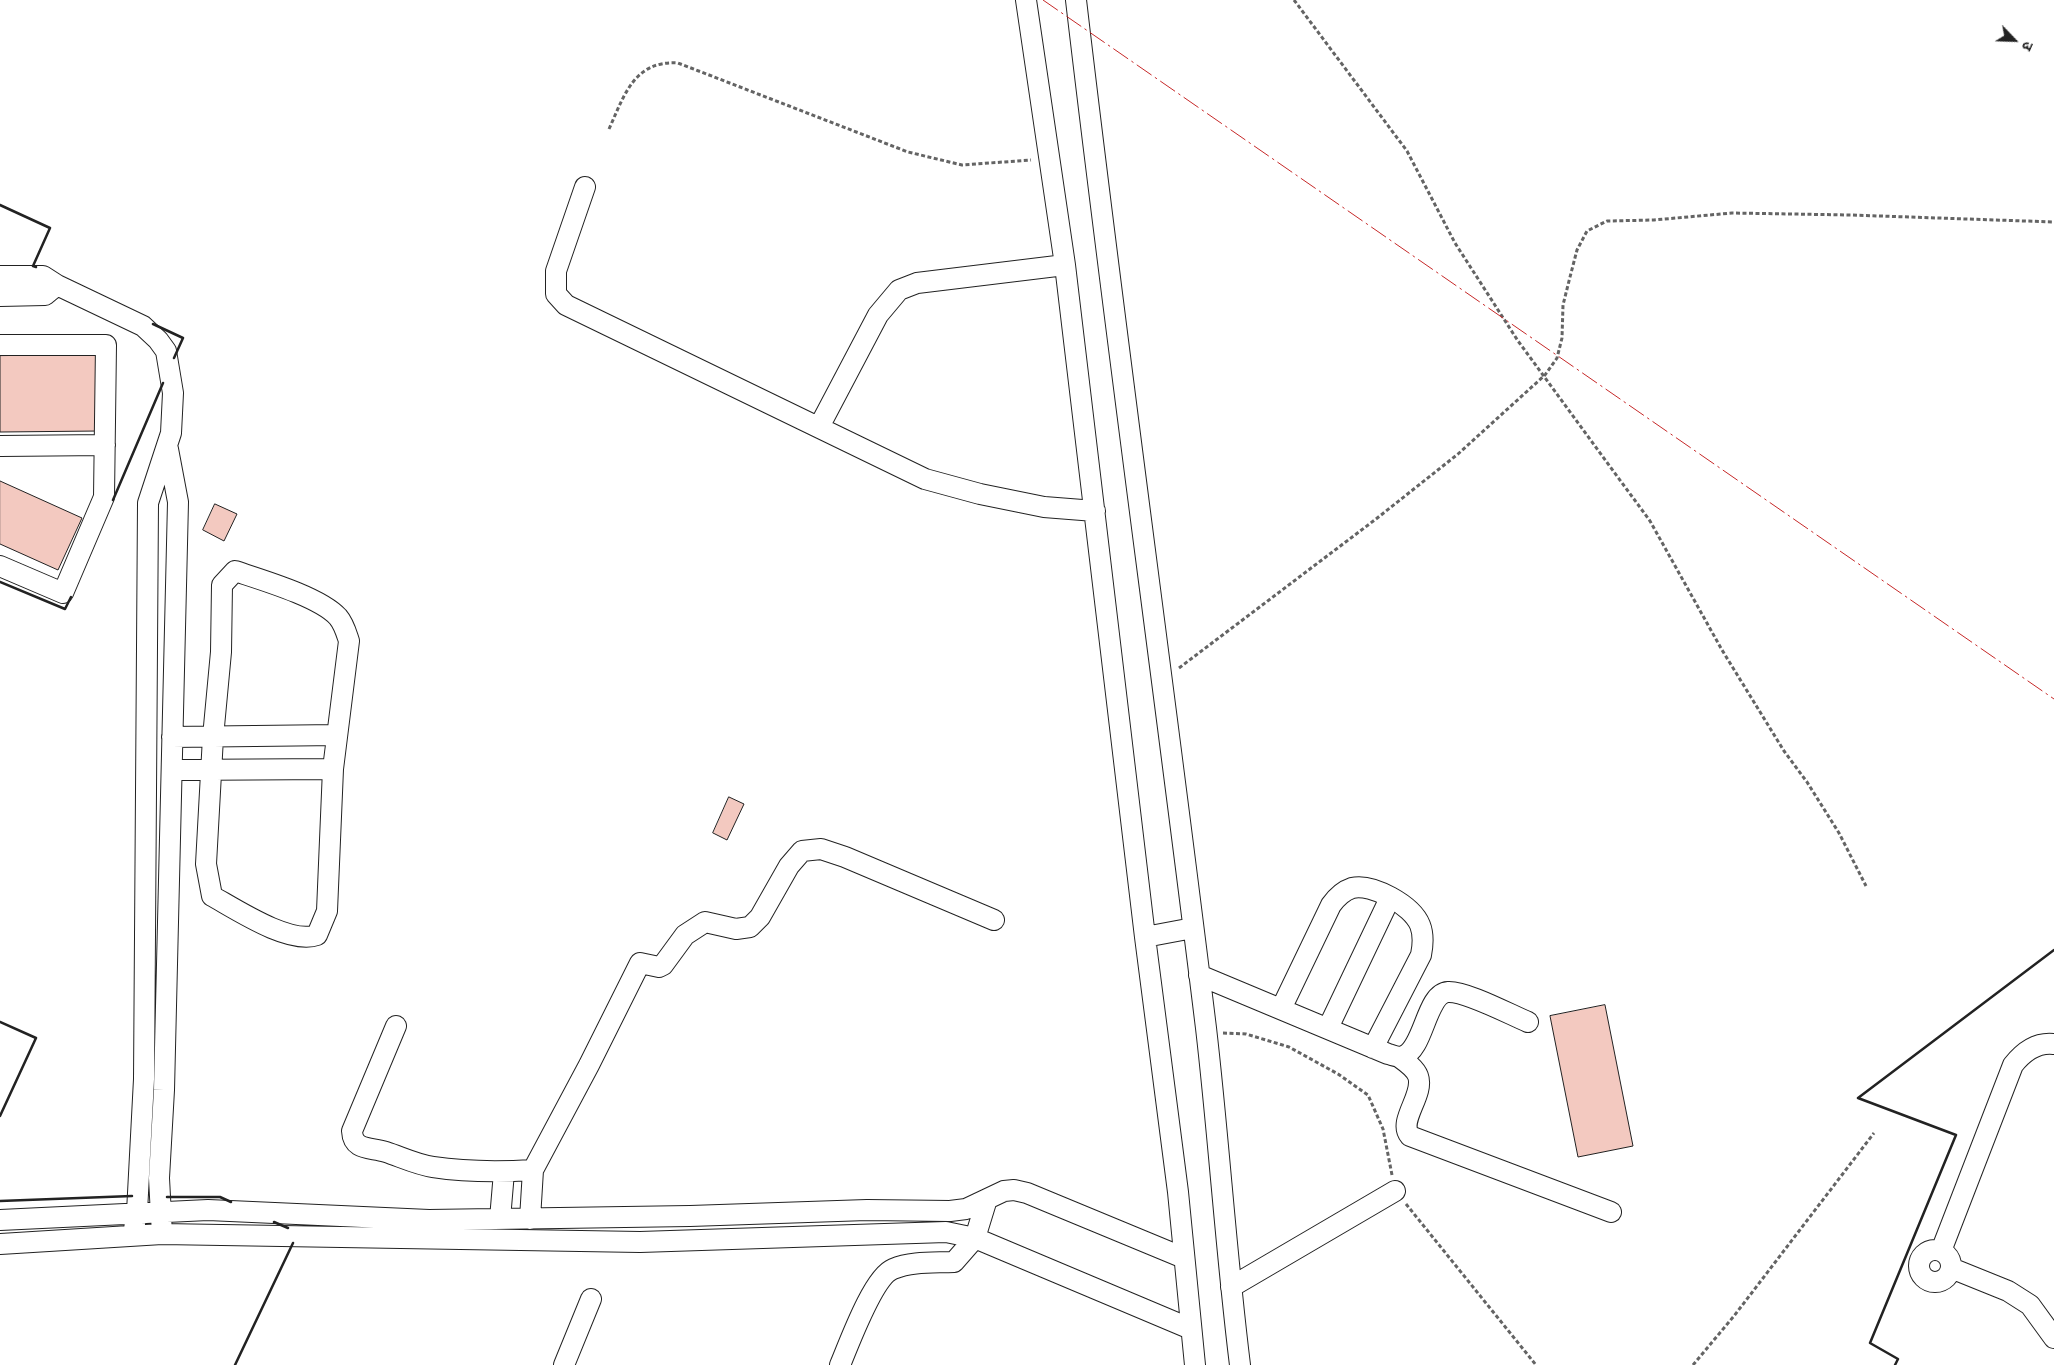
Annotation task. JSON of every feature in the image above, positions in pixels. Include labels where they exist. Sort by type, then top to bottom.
[{"type":"street","points":[[1026,0],[1066,265],[1145,937],[1176,1182],[1195,1365]]},
{"type":"street","points":[[1076,0],[1105,251],[1206,1032],[1240,1365]]},
{"type":"street","points":[[585,187],[556,270],[556,294],[566,305],[925,479],[980,494],[1044,507],[1094,511]]},
{"type":"street","points":[[819,427],[878,315],[899,290],[917,283],[1066,265]]},
{"type":"street","points":[[0,276],[43,276],[57,285],[143,326],[158,340],[166,351],[173,393],[171,433],[148,503],[144,1079],[137,1212],[133,1235]]},
{"type":"street","points":[[0,296],[45,295],[57,285]]},
{"type":"street","points":[[0,345],[106,345],[104,497],[63,593],[0,566]]},
{"type":"street","points":[[0,446],[105,445]]},
{"type":"street","points":[[162,1234],[160,1178],[164,1090],[178,502],[167,447]]},
{"type":"street","points":[[235,571],[282,587],[329,608],[344,626],[349,641],[333,769],[328,911],[318,935],[308,938],[273,929],[212,896],[206,864],[213,737],[221,652],[222,585],[235,571]]},
{"type":"street","points":[[172,737],[337,735]]},
{"type":"street","points":[[172,770],[333,769]]},
{"type":"street","points":[[530,1219],[533,1170],[589,1066],[640,962],[659,966],[663,965],[685,935],[705,922],[736,929],[750,927],[760,917],[789,866],[802,851],[821,849],[845,857],[994,920]]},
{"type":"street","points":[[1281,1009],[1331,905],[1339,896],[1351,888],[1363,888],[1390,898],[1401,903],[1414,914],[1424,939],[1421,955],[1373,1048]]},
{"type":"street","points":[[1328,1028],[1390,898]]},
{"type":"street","points":[[1145,937],[1193,928]]},
{"type":"street","points":[[1199,975],[1373,1048],[1399,1057],[1418,1075],[1420,1082],[1418,1094],[1406,1127],[1410,1136],[1612,1212]]},
{"type":"street","points":[[1399,1057],[1406,1056],[1413,1048],[1434,1003],[1442,994],[1448,992],[1464,995],[1528,1022]]},
{"type":"street","points":[[396,1026],[352,1131],[352,1140],[358,1146],[380,1150],[432,1167],[504,1172],[533,1170]]},
{"type":"street","points":[[1941,1251],[2013,1064],[2030,1049],[2044,1043],[2054,1044]]},
{"type":"street","points":[[500,1219],[504,1172]]},
{"type":"street","points":[[0,1220],[208,1210],[429,1220],[690,1216],[867,1210],[950,1211],[966,1209],[1004,1191],[1014,1190],[1027,1193],[1184,1258]]},
{"type":"street","points":[[1231,1287],[1395,1191]]},
{"type":"street","points":[[840,1365],[864,1308],[890,1270],[907,1264],[954,1262],[975,1238],[987,1199]]},
{"type":"street","points":[[467,1220],[467,1240]]},
{"type":"street","points":[[0,1244],[162,1234],[640,1242],[946,1232],[975,1238],[1191,1329]]},
{"type":"street","points":[[1933,1250],[1941,1251],[1947,1255],[1951,1261],[1952,1268],[1949,1276],[1944,1281],[1937,1283],[1929,1282],[1919,1272],[1921,1257],[1933,1250]]},
{"type":"street","points":[[1952,1268],[2008,1291],[2030,1305],[2054,1338]]},
{"type":"street","points":[[564,1365],[591,1299]]},
{"type":"path","points":[[1294,0],[1407,151],[1455,243],[1518,341],[1650,522],[1722,650],[1784,751],[1807,782],[1839,833],[1866,886]]},
{"type":"path","points":[[609,129],[626,90],[643,70],[666,62],[678,63],[908,152],[940,161],[962,165],[1050,158]]},
{"type":"path","points":[[1161,681],[1376,519],[1458,454],[1544,376],[1557,358],[1562,338],[1563,306],[1577,250],[1587,231],[1607,221],[1654,220],[1732,213],[2054,222]]},
{"type":"path","points":[[1206,1032],[1246,1034],[1289,1047],[1338,1074],[1368,1096],[1383,1129],[1395,1191],[1536,1365]]},
{"type":"path","points":[[1693,1365],[1734,1316],[1874,1133]]},
{"type":"building","points":[[98,355],[99,431],[0,432],[0,356]]},
{"type":"building","points":[[0,481],[82,518],[58,570],[0,544]]},
{"type":"building","points":[[215,504],[237,514],[224,541],[203,530]]},
{"type":"building","points":[[729,797],[744,804],[727,840],[713,833]]},
{"type":"building","points":[[1605,1005],[1633,1146],[1578,1157],[1550,1016]]},
{"type":"wall","points":[[0,205],[50,228],[33,266],[36,267]]},
{"type":"wall","points":[[153,324],[183,338],[174,358]]},
{"type":"wall","points":[[113,500],[163,383]]},
{"type":"wall","points":[[0,582],[65,609],[71,597]]},
{"type":"wall","points":[[1895,1365],[1898,1359],[1870,1343],[1956,1135],[1858,1098],[2054,950]]},
{"type":"wall","points":[[0,1022],[36,1038],[0,1116]]},
{"type":"wall","points":[[0,1201],[132,1196]]},
{"type":"wall","points":[[167,1197],[220,1197],[231,1202]]},
{"type":"wall","points":[[274,1222],[288,1228]]},
{"type":"wall","points":[[235,1365],[293,1243]]},
{"type":"power","points":[[1043,0],[2054,699]]}]
